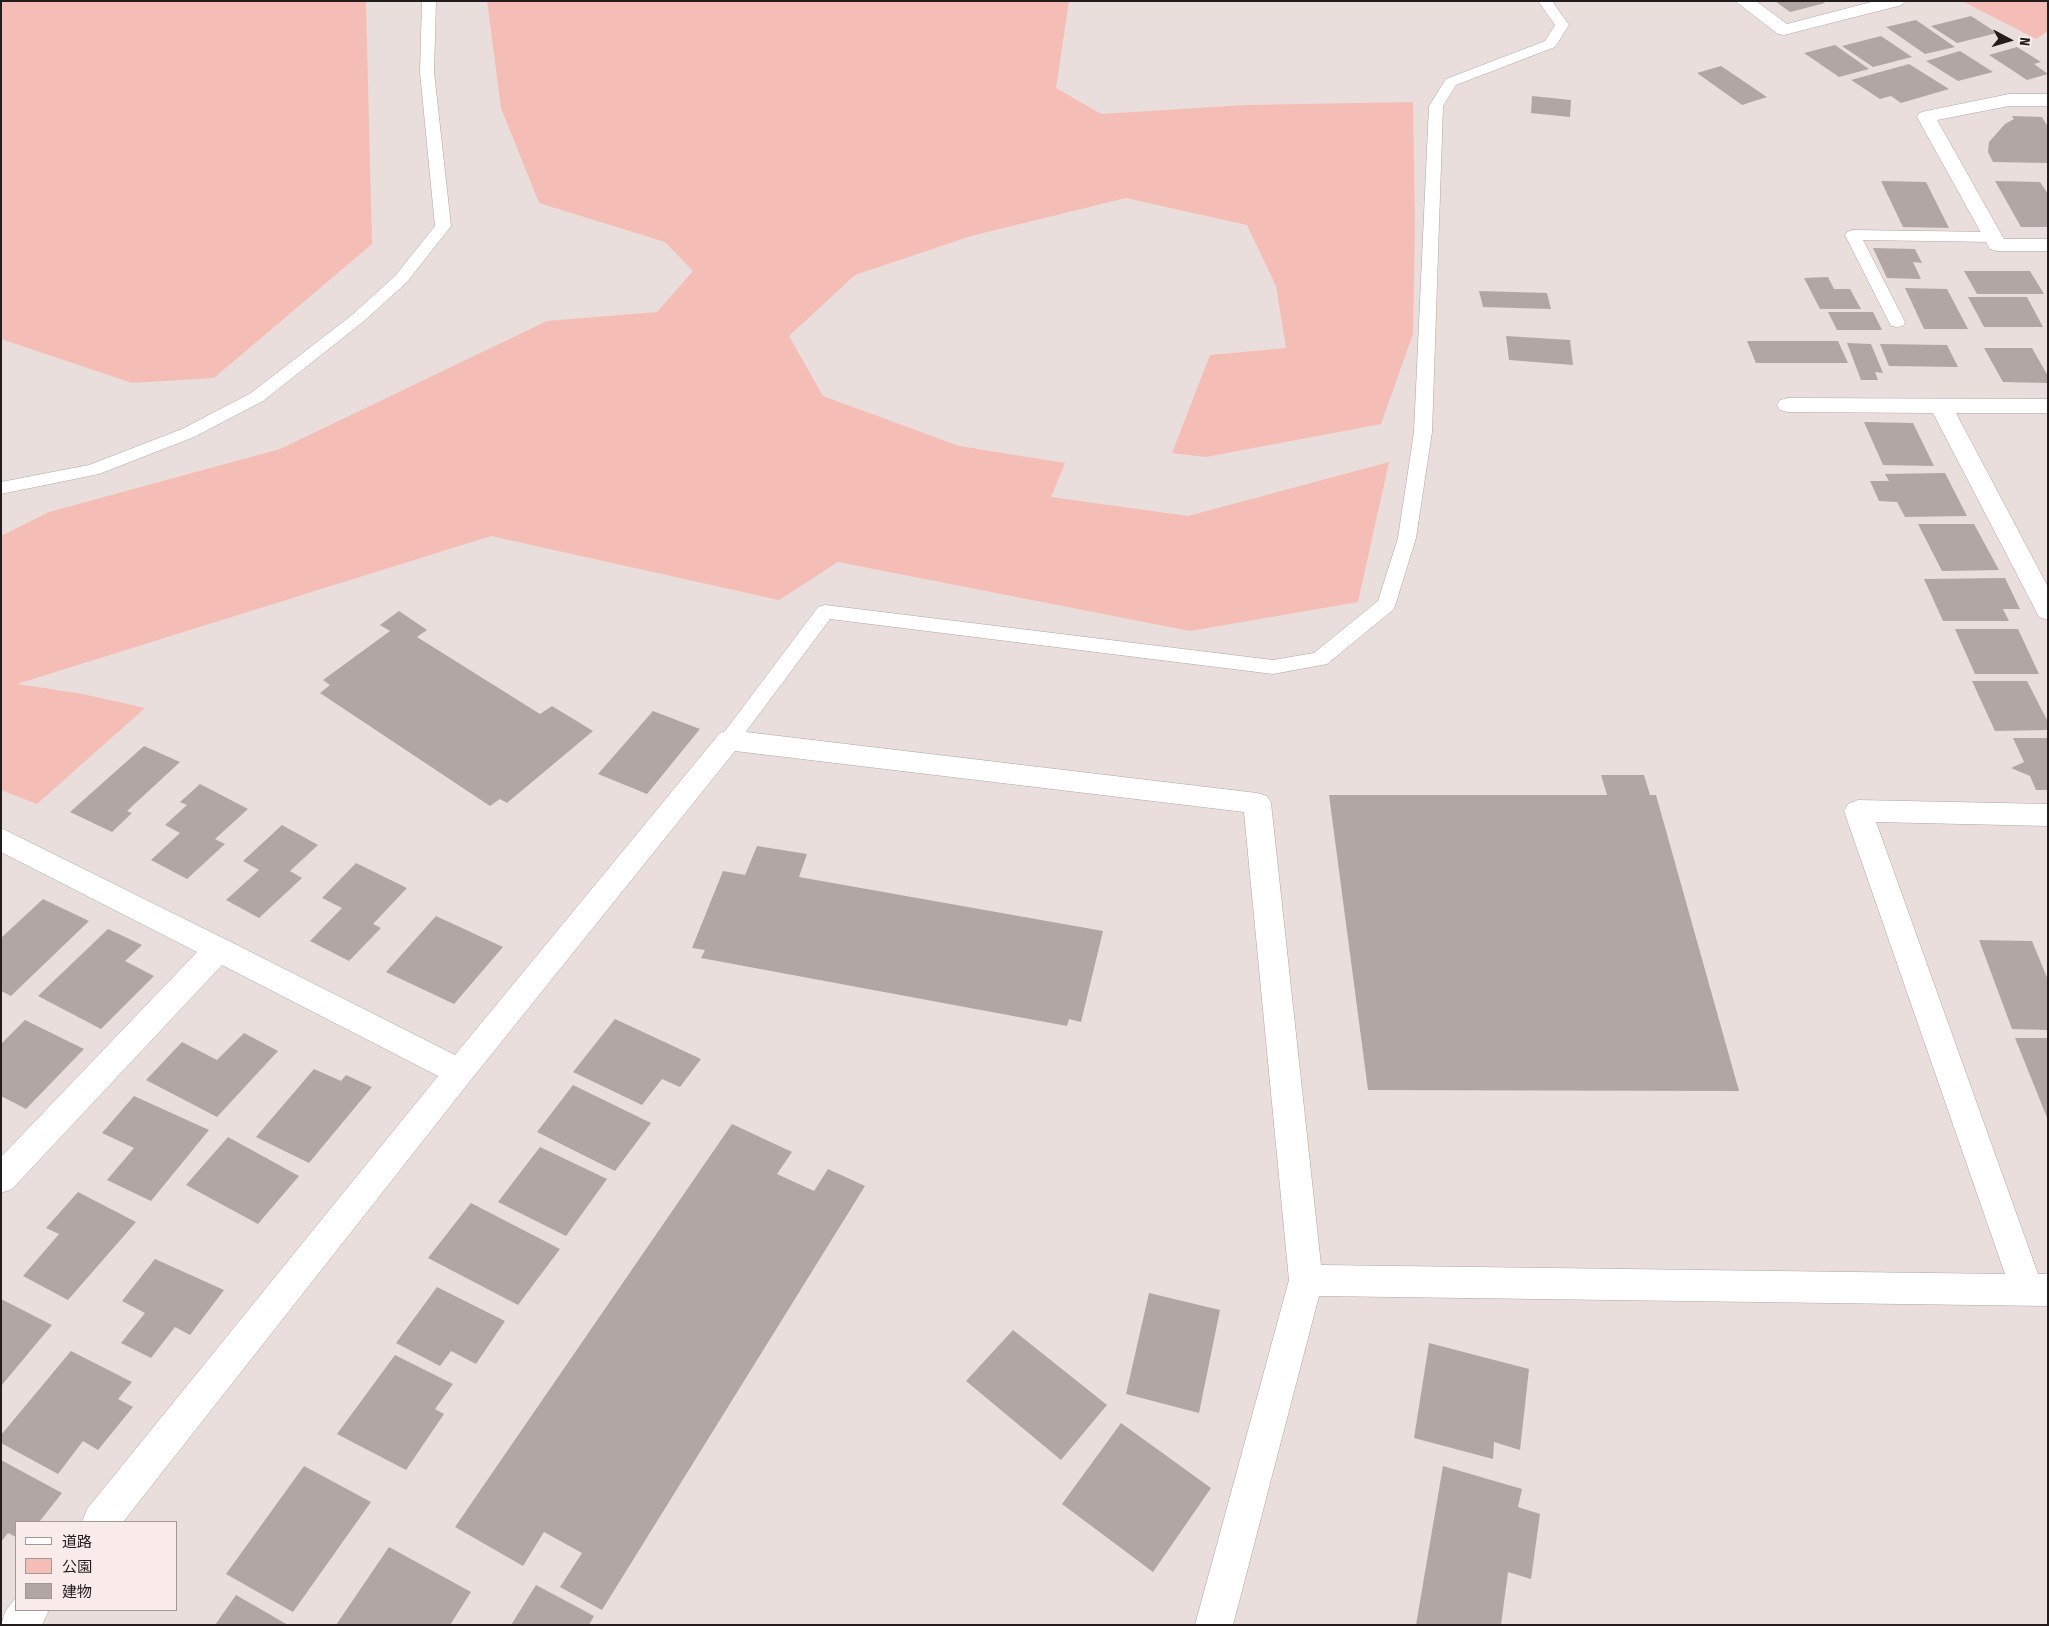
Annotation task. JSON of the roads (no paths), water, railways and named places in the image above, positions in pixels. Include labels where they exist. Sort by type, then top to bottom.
[{"type":"street","points":[[1744,1],[1784,30],[1896,1]]},
{"type":"street","points":[[2048,100],[2009,100],[1926,117],[1997,245],[2048,245]]},
{"type":"street","points":[[1788,405],[2048,406]]},
{"type":"street","points":[[1942,406],[2048,611]]},
{"type":"street","points":[[101,1521],[459,1072],[729,740],[1257,803],[1306,1280],[1214,1625]]},
{"type":"street","points":[[1306,1280],[2038,1290],[1858,811],[2048,815]]},
{"type":"street","points":[[5,846],[219,949],[459,1072]]},
{"type":"street","points":[[1,1179],[219,949]]},
{"type":"street","points":[[18,1625],[29,1611]]},
{"type":"lane","points":[[1,488],[93,470],[197,429],[256,397],[358,318],[401,279],[443,226],[428,72],[429,1]]},
{"type":"lane","points":[[729,740],[825,612],[1273,667],[1320,659],[1387,604],[1407,538],[1423,432],[1436,106],[1450,82],[1550,44],[1562,25],[1545,1]]},
{"type":"lane","points":[[1897,322],[1853,235],[1992,238]]}]
